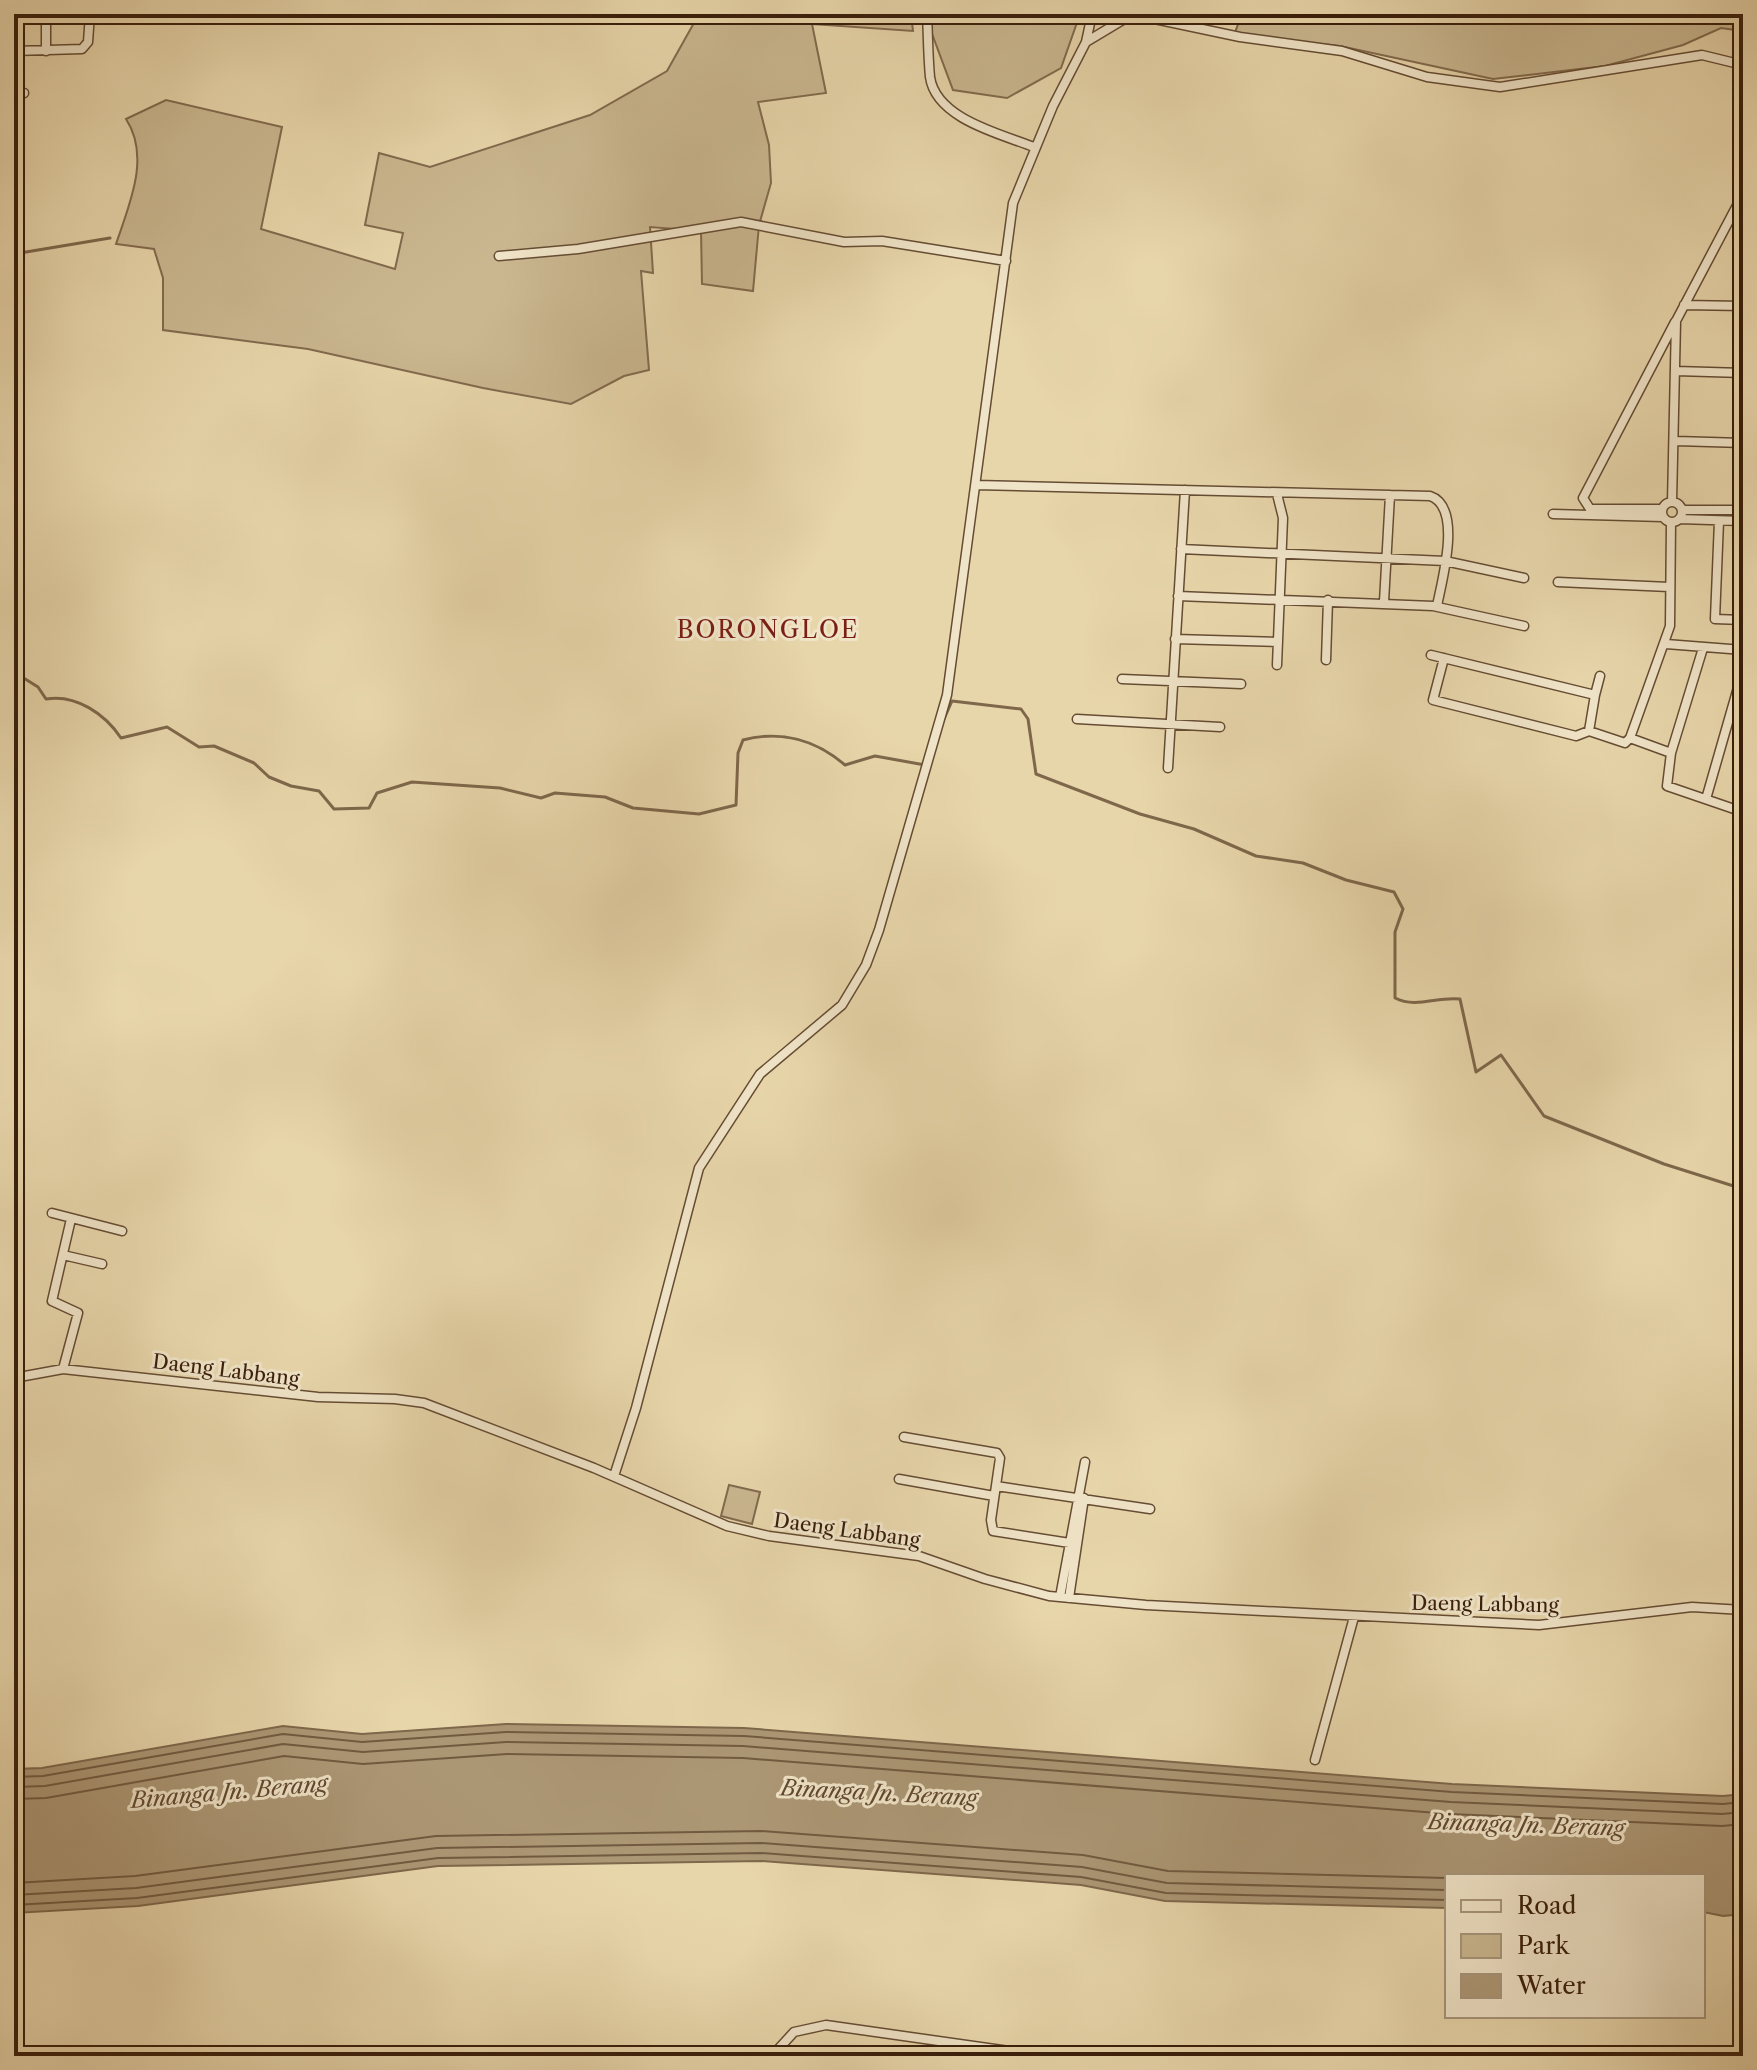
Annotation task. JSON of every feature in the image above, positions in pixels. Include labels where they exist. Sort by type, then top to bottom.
[{"type":"street","points":[[46,14],[46,51]]},
{"type":"street","points":[[14,51],[74,51],[87,45],[90,14]]},
{"type":"street","points":[[927,14],[930,78],[943,104],[969,120],[1034,147]]},
{"type":"street","points":[[614,1476],[636,1408],[699,1168],[760,1074],[838,1010],[871,956],[947,695],[1013,203],[1034,147],[1086,42],[1092,14]]},
{"type":"street","points":[[1102,14],[1150,18],[1240,37],[1342,51],[1427,77],[1500,87],[1702,55],[1743,65]]},
{"type":"street","points":[[1086,42],[1127,18]]},
{"type":"street","points":[[1743,194],[1583,498],[1590,509],[1743,521]]},
{"type":"street","points":[[499,256],[609,245],[741,222],[844,242],[882,241],[1006,261]]},
{"type":"street","points":[[1684,305],[1743,306]]},
{"type":"street","points":[[1444,658],[1433,700],[1576,736],[1589,731],[1625,743],[1630,738],[1666,644],[1676,441],[1676,321]]},
{"type":"street","points":[[1676,371],[1743,373]]},
{"type":"street","points":[[1676,441],[1743,443]]},
{"type":"street","points":[[976,485],[1430,496],[1443,505],[1449,525],[1437,606]]},
{"type":"street","points":[[1168,768],[1185,490]]},
{"type":"street","points":[[1277,494],[1283,507],[1277,665]]},
{"type":"street","points":[[1384,602],[1390,495]]},
{"type":"street","points":[[1553,514],[1671,515],[1743,510]]},
{"type":"street","points":[[1719,521],[1715,619],[1743,620]]},
{"type":"street","points":[[1181,549],[1445,561],[1524,578]]},
{"type":"street","points":[[1558,582],[1669,587]]},
{"type":"street","points":[[1178,596],[1437,606],[1524,626]]},
{"type":"street","points":[[1326,660],[1328,600]]},
{"type":"street","points":[[1175,639],[1277,642]]},
{"type":"street","points":[[1666,644],[1743,650]]},
{"type":"street","points":[[1703,648],[1671,753],[1667,786],[1743,812]]},
{"type":"street","points":[[1431,655],[1595,695]]},
{"type":"street","points":[[1706,799],[1743,670]]},
{"type":"street","points":[[1589,731],[1600,676]]},
{"type":"street","points":[[1122,679],[1241,684]]},
{"type":"street","points":[[1077,719],[1220,727]]},
{"type":"street","points":[[1630,738],[1671,753]]},
{"type":"street","points":[[52,1213],[122,1231]]},
{"type":"street","points":[[63,1369],[78,1313],[52,1302],[71,1219]]},
{"type":"street","points":[[63,1255],[102,1264]]},
{"type":"street","name":"Daeng Labbang","points":[[14,1378],[63,1369],[318,1397],[416,1401],[440,1407],[614,1476],[675,1505],[749,1532],[909,1554],[985,1579],[1065,1597],[1354,1617],[1539,1625],[1692,1607],[1743,1610]]},
{"type":"street","points":[[904,1437],[997,1453],[1000,1458],[993,1531],[1073,1543]]},
{"type":"street","points":[[1065,1597],[1085,1462]]},
{"type":"street","points":[[899,1479],[994,1496]]},
{"type":"street","points":[[996,1486],[1080,1496],[1150,1509]]},
{"type":"street","points":[[1315,1760],[1354,1617]]},
{"type":"street","points":[[772,2056],[794,2032],[826,2025],[993,2049],[1068,2056]]},
{"type":"green space","points":[[699,14],[911,14],[913,31],[812,24],[826,93],[758,102],[769,145],[771,183],[759,225],[753,291],[702,284],[701,231],[650,227],[653,273],[641,271],[649,370],[624,376],[571,404],[308,349],[163,330],[163,278],[154,249],[116,244],[131,197],[137,165],[137,149],[126,119],[166,100],[282,127],[261,229],[395,269],[403,233],[365,225],[379,153],[430,167],[590,115],[667,71]]},
{"type":"green space","points":[[933,14],[1080,14],[1061,68],[1007,98],[953,90],[928,23]]},
{"type":"green space","points":[[1242,14],[1411,14],[1538,22],[1583,14],[1743,14],[1743,31],[1721,28],[1683,45],[1605,66],[1493,79],[1340,46],[1234,35]]},
{"type":"green space","points":[[729,1485],[760,1492],[752,1524],[721,1516]]},
{"type":"water","name":"Binanga Jn. Berang","points":[[506,1724],[744,1728],[1452,1784],[1723,1796],[1743,1794],[1743,1914],[1723,1916],[1705,1912],[1705,1874],[1445,1874],[1445,1908],[1165,1901],[1081,1885],[762,1861],[438,1866],[138,1906],[14,1913],[14,1769],[42,1768],[283,1726],[362,1734]]},
{"type":"waterway","points":[[14,254],[110,238]]},
{"type":"waterway","points":[[14,672],[38,687],[46,699],[68,700],[89,708],[107,721],[121,738],[167,727],[199,747],[214,746],[254,763],[269,777],[291,786],[319,791],[334,809],[369,808],[377,793],[412,782],[500,788],[541,798],[555,793],[605,797],[633,808],[699,814],[736,805],[738,753],[743,740],[757,737],[784,737],[810,743],[845,765],[875,756],[925,765]]},
{"type":"waterway","points":[[944,719],[952,701],[1021,709],[1028,719],[1036,774],[1140,814],[1194,829],[1256,856],[1303,863],[1346,880],[1394,892],[1403,909],[1395,932],[1395,998],[1411,1002],[1460,999],[1476,1072],[1501,1055],[1544,1116],[1664,1164],[1743,1189]]},
{"type":"waterway","points":[[1743,1198],[1737,1219],[1743,1221]]},
{"type":"district","name":"BORONGLOE","points":[[768,629]]}]
